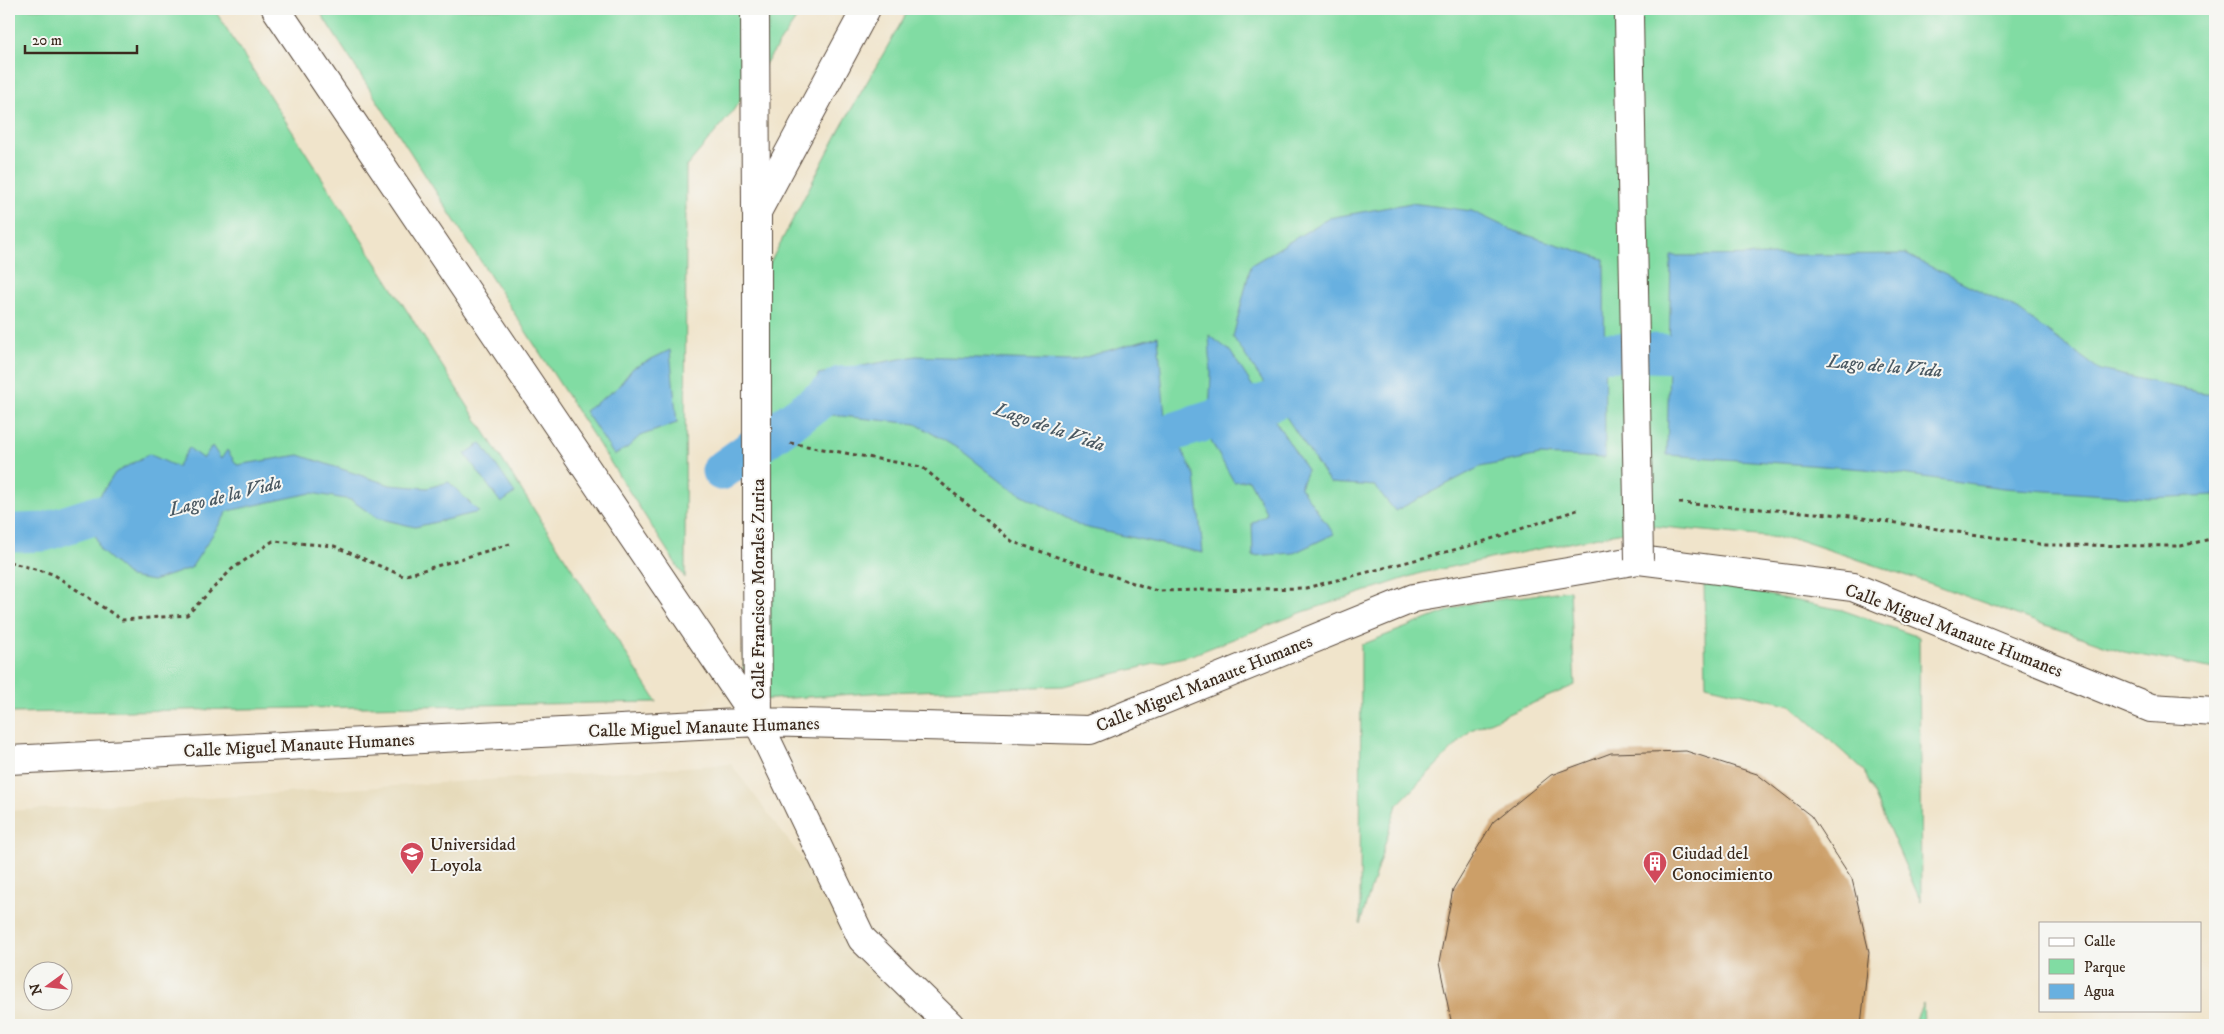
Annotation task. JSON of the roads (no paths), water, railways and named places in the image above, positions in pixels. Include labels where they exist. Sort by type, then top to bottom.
[{"type":"street","points":[[276,9],[758,722]]},
{"type":"street","name":"Calle Francisco Morales Zurita","points":[[755,9],[758,722],[862,939],[950,1025]]},
{"type":"street","name":"Calle Francisco Morales Zurita","points":[[756,212],[866,9]]},
{"type":"street","points":[[1629,12],[1638,560]]},
{"type":"street","name":"Calle Miguel Manaute Humanes","points":[[9,760],[758,722],[1090,730],[1414,598],[1638,560],[1853,587],[2151,708],[2215,712]]},
{"type":"water","points":[[1411,203],[1472,211],[1514,231],[1604,259],[1605,458],[1540,455],[1480,467],[1395,511],[1375,486],[1330,483],[1233,337],[1251,265],[1329,218]]},
{"type":"water","points":[[1905,254],[2015,308],[2100,370],[2197,392],[2215,394],[2215,495],[2149,498],[2003,488],[1865,469],[1667,455],[1671,256]]},
{"type":"water","points":[[1209,335],[1230,351],[1307,470],[1300,487],[1334,534],[1294,553],[1253,556],[1252,523],[1267,514],[1249,480],[1234,482],[1208,436],[1211,374]]},
{"type":"water","points":[[1158,336],[1165,417],[1195,476],[1203,553],[1083,527],[1008,487],[962,451],[916,424],[813,413],[818,374],[916,356],[1072,361]]},
{"type":"water","points":[[670,350],[677,423],[640,436],[627,448],[614,455],[585,411],[617,388],[633,368]]},
{"type":"water","points":[[481,443],[515,493],[501,503],[465,454]]},
{"type":"water","points":[[212,446],[221,459],[227,450],[237,465],[299,455],[390,485],[427,488],[449,482],[479,512],[415,527],[377,518],[351,500],[311,493],[228,511],[191,568],[153,581],[130,577],[100,550],[93,527],[99,497],[115,473],[149,454],[177,467],[189,448],[203,459]]},
{"type":"waterway","name":"Lago de la Vida","points":[[1604,352],[1723,355]]},
{"type":"waterway","name":"Lago de la Vida","points":[[1122,448],[1326,384]]},
{"type":"waterway","name":"Lago de la Vida","points":[[721,471],[840,386],[861,385]]},
{"type":"waterway","name":"Lago de la Vida","points":[[17,533],[44,532],[97,515],[140,517],[148,515]]},
{"type":"place","name":"Universidad Loyola","points":[[412,875]]},
{"type":"place","name":"Ciudad del Conocimiento","points":[[1655,884]]}]
